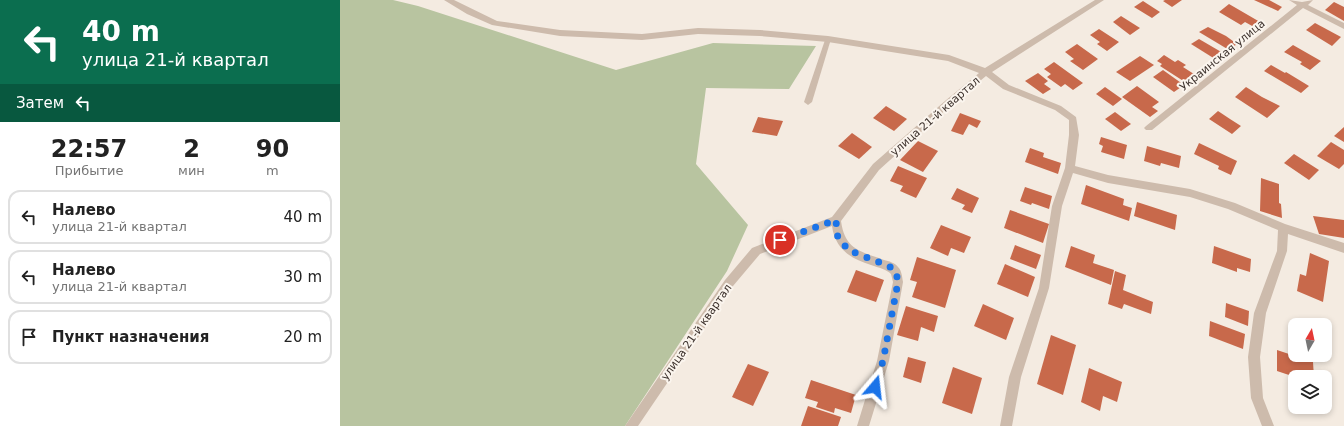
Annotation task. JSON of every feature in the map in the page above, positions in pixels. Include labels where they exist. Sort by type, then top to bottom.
[{"type":"street","points":[[448,0],[495,23],[560,33],[642,37],[698,31],[760,32],[828,39],[949,58],[986,72],[1100,0]]},
{"type":"street","points":[[1293,0],[1306,2],[1344,26]]},
{"type":"street","name":"Украинская улица","points":[[1149,128],[1306,2]]},
{"type":"street","name":"улица 21-й квартал","points":[[630,426],[729,283],[756,251],[836,220],[876,167],[948,103],[986,72],[1006,88],[1058,108],[1073,119],[1074,135],[1070,168],[1057,206],[1044,288],[1015,377],[1006,426]]},
{"type":"street","points":[[1070,168],[1108,179],[1190,193],[1232,206],[1283,228],[1344,248]]},
{"type":"street","points":[[836,220],[837,235],[848,250],[889,266],[896,272],[898,282],[883,361],[863,426]]},
{"type":"street","points":[[1268,426],[1258,398],[1254,357],[1260,313],[1282,251],[1283,228]]},
{"type":"lane","points":[[808,102],[828,39]]},
{"type":"green space","points":[[340,0],[393,0],[418,6],[616,70],[713,43],[816,46],[789,89],[706,88],[696,164],[748,225],[727,271],[625,426],[340,426]]},
{"type":"building","points":[[1182,0],[1172,7],[1163,1]]},
{"type":"building","points":[[1254,0],[1269,0],[1282,7],[1278,11]]},
{"type":"building","points":[[1143,1],[1160,12],[1152,18],[1134,7]]},
{"type":"building","points":[[1334,2],[1344,7],[1344,21],[1325,10]]},
{"type":"building","points":[[1229,4],[1260,22],[1254,27],[1245,22],[1241,25],[1219,12]]},
{"type":"building","points":[[1121,16],[1140,28],[1130,35],[1113,22]]},
{"type":"building","points":[[1315,23],[1341,37],[1332,46],[1306,30]]},
{"type":"building","points":[[1208,27],[1226,36],[1237,44],[1229,50],[1199,32]]},
{"type":"building","points":[[1099,29],[1119,42],[1107,51],[1097,44],[1100,42],[1090,35]]},
{"type":"building","points":[[1199,39],[1223,53],[1215,59],[1191,44]]},
{"type":"building","points":[[1077,44],[1098,59],[1083,70],[1070,61],[1074,59],[1065,52]]},
{"type":"building","points":[[1293,45],[1321,61],[1310,70],[1300,64],[1302,62],[1284,52]]},
{"type":"building","points":[[1164,55],[1175,62],[1178,60],[1186,65],[1183,67],[1197,76],[1188,84],[1160,66],[1162,64],[1157,61]]},
{"type":"building","points":[[1140,56],[1154,65],[1130,81],[1116,72]]},
{"type":"building","points":[[1054,62],[1083,83],[1073,90],[1065,84],[1061,87],[1047,77],[1051,74],[1044,69]]},
{"type":"building","points":[[1271,65],[1309,86],[1301,93],[1264,71]]},
{"type":"building","points":[[1163,70],[1184,85],[1174,92],[1153,77]]},
{"type":"building","points":[[1038,73],[1048,81],[1044,84],[1051,89],[1043,94],[1025,81]]},
{"type":"building","points":[[1137,86],[1159,102],[1152,107],[1158,111],[1150,117],[1122,97]]},
{"type":"building","points":[[1105,87],[1122,99],[1113,106],[1096,94]]},
{"type":"building","points":[[1246,87],[1280,106],[1267,118],[1235,97]]},
{"type":"building","points":[[886,106],[907,119],[894,131],[873,118]]},
{"type":"building","points":[[1218,111],[1241,126],[1232,134],[1209,119]]},
{"type":"building","points":[[1115,112],[1131,124],[1121,131],[1105,119]]},
{"type":"building","points":[[960,113],[981,121],[977,128],[969,124],[963,135],[951,131]]},
{"type":"building","points":[[758,117],[783,121],[777,136],[752,132]]},
{"type":"building","points":[[1344,127],[1344,142],[1334,136]]},
{"type":"building","points":[[852,133],[872,147],[859,159],[838,146]]},
{"type":"building","points":[[1101,137],[1127,145],[1124,159],[1101,152],[1103,146],[1099,144]]},
{"type":"building","points":[[918,141],[938,151],[923,172],[900,160]]},
{"type":"building","points":[[1331,142],[1344,150],[1344,164],[1339,169],[1317,156]]},
{"type":"building","points":[[1199,143],[1237,161],[1231,175],[1218,169],[1219,166],[1194,154]]},
{"type":"building","points":[[1147,146],[1181,156],[1179,168],[1161,163],[1160,166],[1144,161]]},
{"type":"building","points":[[1030,148],[1044,153],[1043,157],[1061,163],[1058,174],[1025,162]]},
{"type":"building","points":[[1294,154],[1319,170],[1309,180],[1284,163]]},
{"type":"building","points":[[898,166],[927,178],[916,198],[900,191],[903,186],[890,181]]},
{"type":"building","points":[[1261,178],[1279,184],[1279,203],[1281,204],[1282,218],[1260,211]]},
{"type":"building","points":[[1086,185],[1124,199],[1123,205],[1132,208],[1129,221],[1081,204]]},
{"type":"building","points":[[1025,187],[1052,196],[1049,209],[1032,203],[1031,205],[1020,201]]},
{"type":"building","points":[[957,188],[979,198],[972,213],[962,209],[965,205],[951,199]]},
{"type":"building","points":[[1137,202],[1177,215],[1175,230],[1134,216]]},
{"type":"building","points":[[1010,210],[1049,224],[1043,243],[1004,228]]},
{"type":"building","points":[[1313,216],[1344,220],[1344,238],[1319,234]]},
{"type":"building","points":[[941,225],[971,237],[964,253],[951,248],[948,256],[930,248]]},
{"type":"building","points":[[1015,245],[1041,255],[1036,269],[1010,259]]},
{"type":"building","points":[[1071,246],[1095,255],[1093,263],[1114,270],[1111,285],[1065,267]]},
{"type":"building","points":[[1214,246],[1251,259],[1250,272],[1237,268],[1237,272],[1212,263]]},
{"type":"building","points":[[1310,253],[1329,261],[1323,302],[1297,291],[1300,274],[1306,276]]},
{"type":"building","points":[[917,257],[956,270],[945,308],[912,297],[917,282],[910,280]]},
{"type":"building","points":[[1005,264],[1035,277],[1028,297],[997,284]]},
{"type":"building","points":[[856,270],[884,280],[876,302],[847,292]]},
{"type":"building","points":[[1115,271],[1126,275],[1123,290],[1153,302],[1151,314],[1124,304],[1122,309],[1108,304]]},
{"type":"building","points":[[1226,303],[1249,311],[1248,326],[1225,317]]},
{"type":"building","points":[[983,304],[1014,318],[1006,340],[974,326]]},
{"type":"building","points":[[906,306],[938,316],[934,332],[921,327],[918,341],[897,335]]},
{"type":"building","points":[[1210,321],[1245,334],[1243,349],[1209,336]]},
{"type":"building","points":[[1051,335],[1076,345],[1063,395],[1037,384]]},
{"type":"building","points":[[1277,350],[1288,354],[1288,362],[1313,362],[1314,370],[1288,370],[1288,375],[1277,371]]},
{"type":"building","points":[[908,357],[926,362],[921,383],[903,377]]},
{"type":"building","points":[[748,364],[769,372],[753,406],[732,397]]},
{"type":"building","points":[[953,367],[982,378],[972,414],[942,403]]},
{"type":"building","points":[[1089,368],[1122,382],[1117,402],[1103,396],[1100,411],[1081,402]]},
{"type":"building","points":[[811,380],[856,395],[851,413],[835,408],[834,413],[816,407],[818,402],[805,398]]},
{"type":"building","points":[[808,406],[841,417],[838,426],[801,426]]},
{"type":"route","points":[[780,240],[836,220],[837,235],[848,250],[867,259],[889,266],[896,272],[898,282],[883,361],[875,387]]}]
